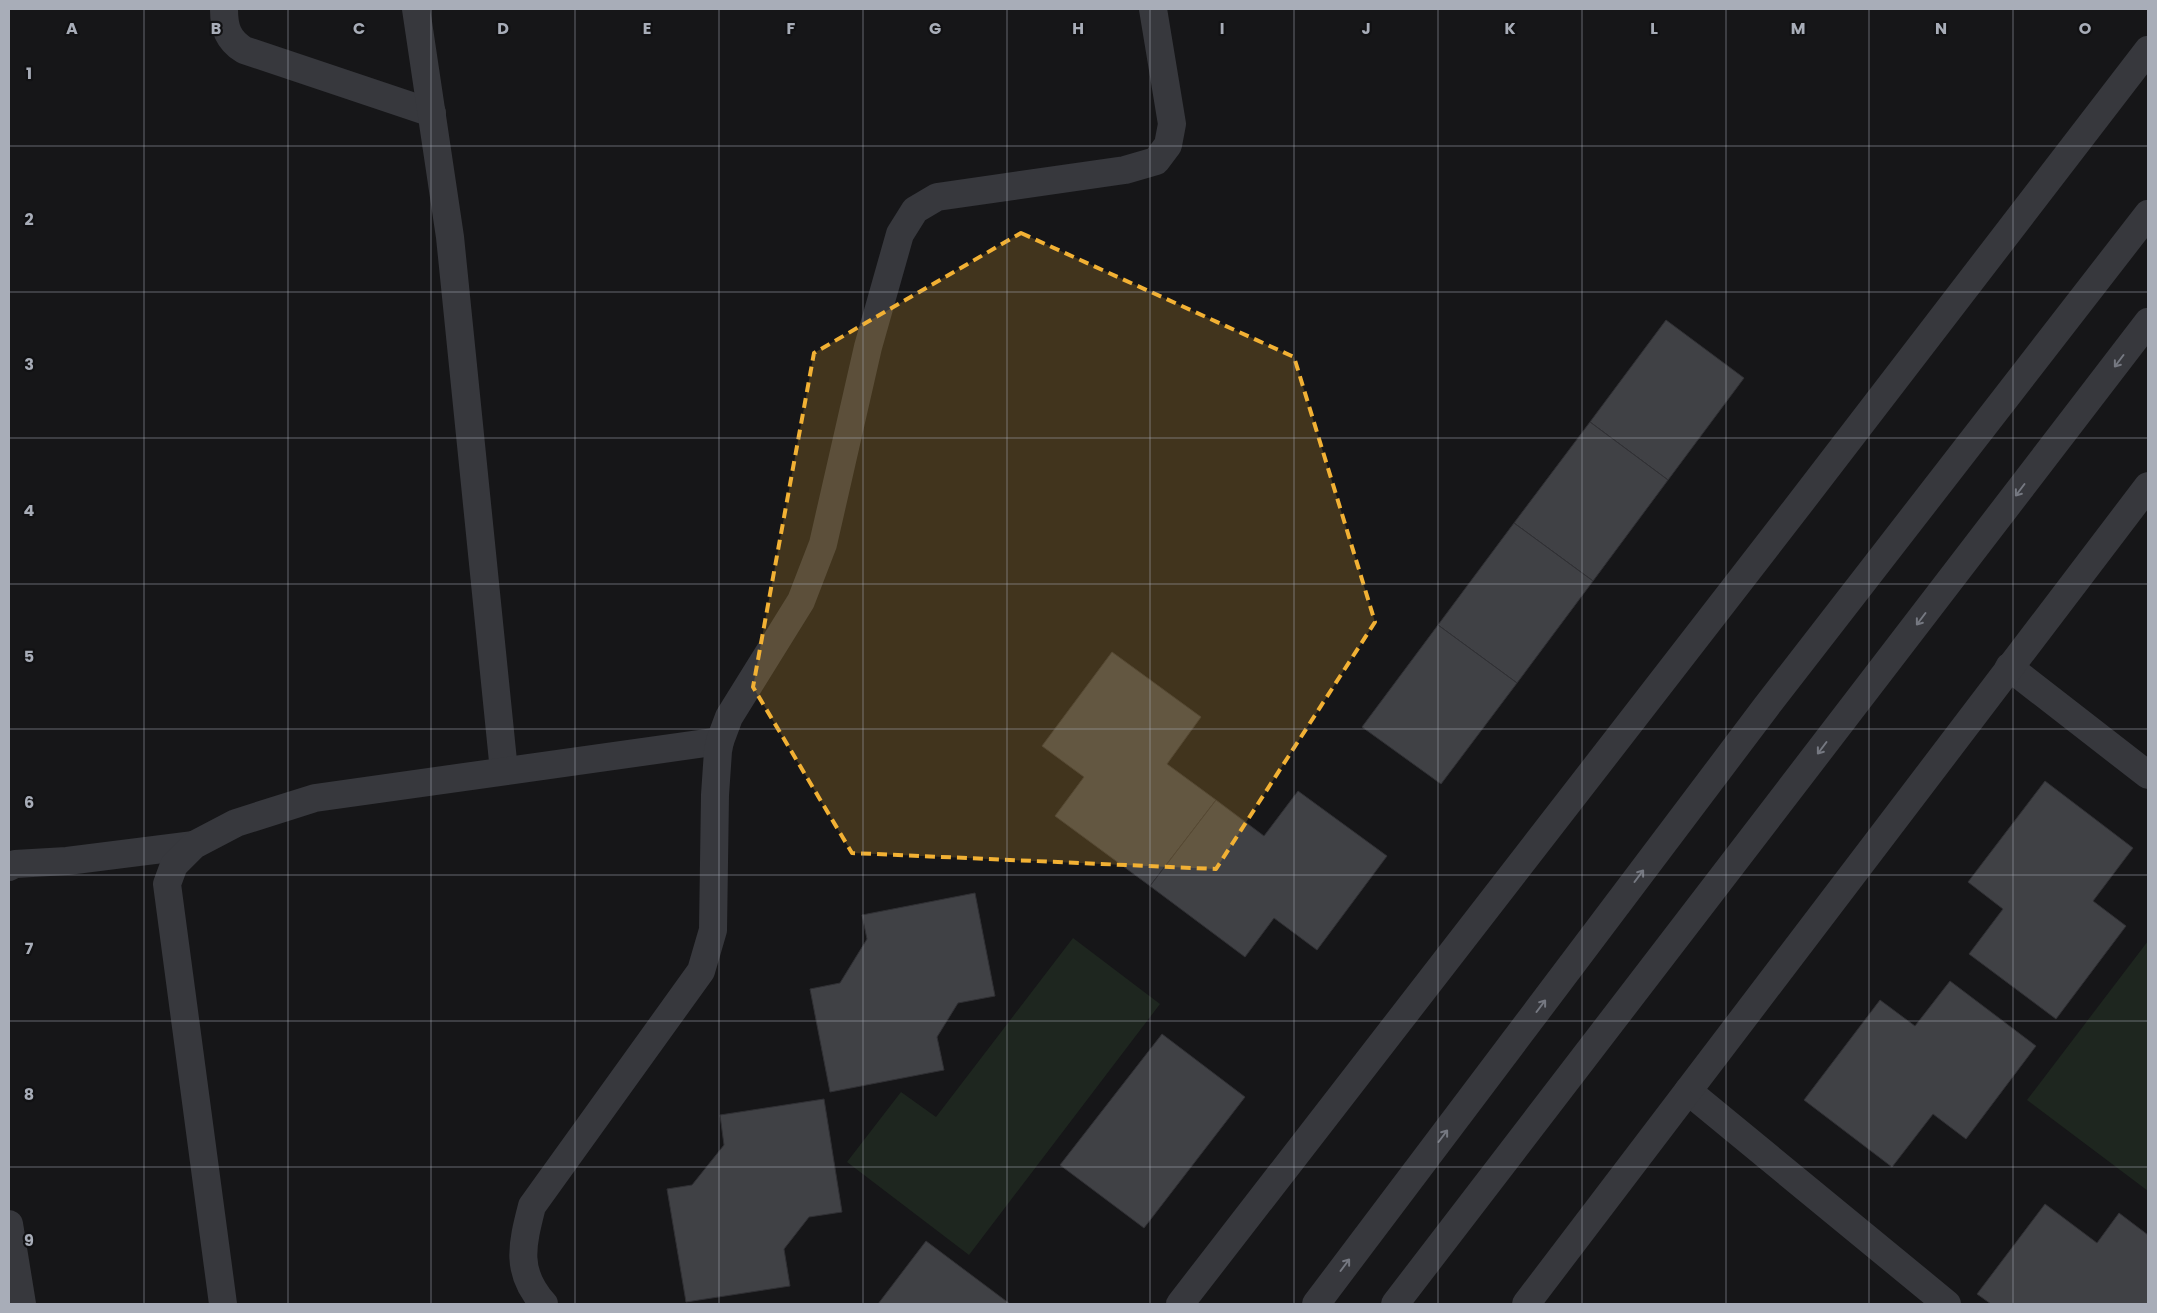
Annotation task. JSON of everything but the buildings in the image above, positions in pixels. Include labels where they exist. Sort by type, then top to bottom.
[{"type":"street","points":[[224,9],[232,43],[244,50],[432,114]]},
{"type":"street","points":[[416,9],[450,237],[504,771]]},
{"type":"street","points":[[544,1304],[524,1273],[522,1244],[532,1206],[701,971],[713,930],[715,795],[720,741],[728,717],[801,601],[823,544],[868,347],[900,234],[916,210],[938,197],[1125,170],[1156,161],[1168,145],[1172,124],[1153,9]]},
{"type":"street","points":[[1180,1304],[1788,519],[2148,50]]},
{"type":"street","points":[[1316,1304],[1772,699],[2148,214]]},
{"type":"street","points":[[1395,1304],[2148,322]]},
{"type":"street","points":[[1526,1304],[2148,486]]},
{"type":"street","points":[[2009,668],[2148,774]]},
{"type":"street","points":[[223,1304],[167,884],[174,864],[194,845],[236,823],[315,798],[720,741]]},
{"type":"street","points":[[9,866],[67,861],[194,845]]},
{"type":"street","points":[[1688,1091],[1947,1304]]},
{"type":"street","points":[[9,1224],[22,1304]]},
{"type":"highlighted area","points":[[1021,233],[1294,357],[1375,622],[1216,869],[852,853],[753,687],[814,353]]},
{"type":"shaded area","points":[[1073,938],[1160,1004],[969,1255],[847,1162],[901,1092],[936,1117]]},
{"type":"shaded area","points":[[2148,941],[2148,1191],[2027,1100]]}]
